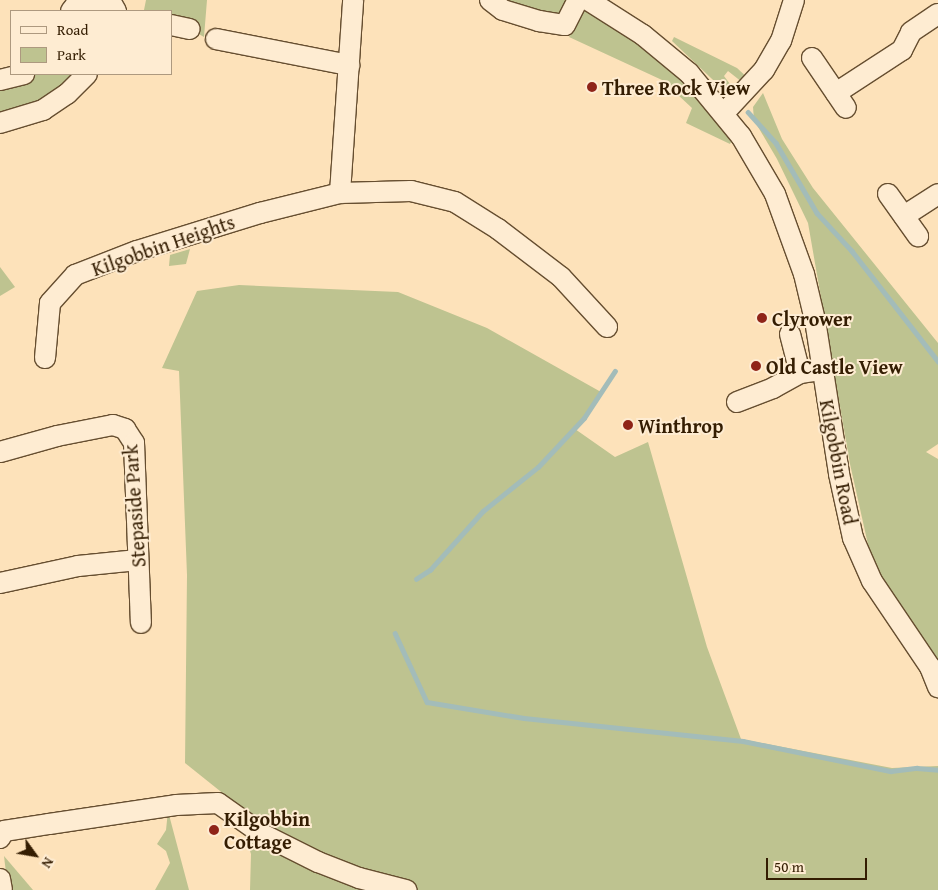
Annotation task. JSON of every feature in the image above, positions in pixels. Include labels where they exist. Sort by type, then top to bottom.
[{"type":"street","points":[[340,194],[353,0]]},
{"type":"street","points":[[490,0],[503,10],[565,25],[578,0]]},
{"type":"street","name":"Kilgobbin Road","points":[[588,0],[611,12],[660,48],[689,73],[724,113],[753,155],[788,229],[804,274],[853,538],[872,581],[930,667],[938,687]]},
{"type":"street","points":[[724,113],[764,70],[780,41],[794,0]]},
{"type":"street","points":[[72,10],[75,6],[96,1],[108,2],[115,10]]},
{"type":"street","points":[[812,58],[841,101],[902,50],[911,32],[938,14]]},
{"type":"street","points":[[216,38],[348,65]]},
{"type":"street","points":[[0,80],[20,75]]},
{"type":"street","points":[[0,123],[42,110],[67,94],[86,75]]},
{"type":"street","name":"Kilgobbin Heights","points":[[45,358],[50,302],[75,275],[137,250],[260,213],[340,194],[412,191],[455,202],[498,229],[561,277],[607,327]]},
{"type":"street","points":[[888,194],[918,236]]},
{"type":"street","points":[[904,216],[938,194]]},
{"type":"street","points":[[790,334],[800,373]]},
{"type":"street","points":[[737,402],[773,388],[800,373],[822,370]]},
{"type":"street","name":"Stepaside Park","points":[[0,452],[94,428],[113,425],[125,428],[134,443],[141,623]]},
{"type":"street","points":[[0,583],[78,566],[138,560]]},
{"type":"street","points":[[0,838],[4,832],[49,824],[176,805],[218,803],[262,834],[318,862],[359,878],[406,890]]},
{"type":"street","points":[[0,880],[2,890]]},
{"type":"green space","points":[[146,0],[207,0],[204,37],[183,25],[172,22],[172,10],[144,10]]},
{"type":"green space","points":[[495,0],[572,0],[566,19]]},
{"type":"green space","points":[[582,10],[593,10],[672,68],[733,138],[730,144],[686,123],[692,108],[662,80],[569,37]]},
{"type":"green space","points":[[674,37],[737,68],[752,82],[747,86],[728,71],[724,76],[733,88],[731,97],[672,41]]},
{"type":"green space","points":[[33,75],[79,75],[62,92],[0,118],[0,85]]},
{"type":"green space","points":[[763,93],[782,139],[813,188],[938,343],[938,444],[926,452],[938,459],[938,661],[904,614],[879,572],[869,549],[850,464],[808,223],[777,159],[754,120],[753,107]]},
{"type":"green space","points":[[190,249],[186,264],[169,266],[170,255]]},
{"type":"green space","points":[[0,267],[15,287],[0,296]]},
{"type":"green space","points":[[239,285],[398,292],[487,328],[601,392],[575,429],[615,457],[648,442],[707,647],[741,739],[892,768],[938,766],[938,890],[250,890],[251,854],[235,803],[185,763],[187,575],[179,371],[162,368],[197,291]]},
{"type":"green space","points":[[168,811],[189,890],[155,890],[170,863],[166,851],[157,844],[166,830]]},
{"type":"green space","points":[[4,856],[33,890],[8,890]]},
{"type":"waterway","points":[[748,112],[776,143],[817,213],[852,251],[938,361]]},
{"type":"waterway","points":[[416,579],[430,570],[483,511],[538,467],[584,418],[615,371]]},
{"type":"waterway","points":[[395,633],[427,702],[524,718],[743,741],[891,771],[917,768],[938,770]]},
{"type":"place","name":"Three Rock View","points":[[592,87]]},
{"type":"place","name":"Clyrower","points":[[762,318]]},
{"type":"place","name":"Old Castle View","points":[[756,366]]},
{"type":"place","name":"Winthrop","points":[[628,425]]},
{"type":"place","name":"Kilgobbin Cottage","points":[[214,830]]}]
